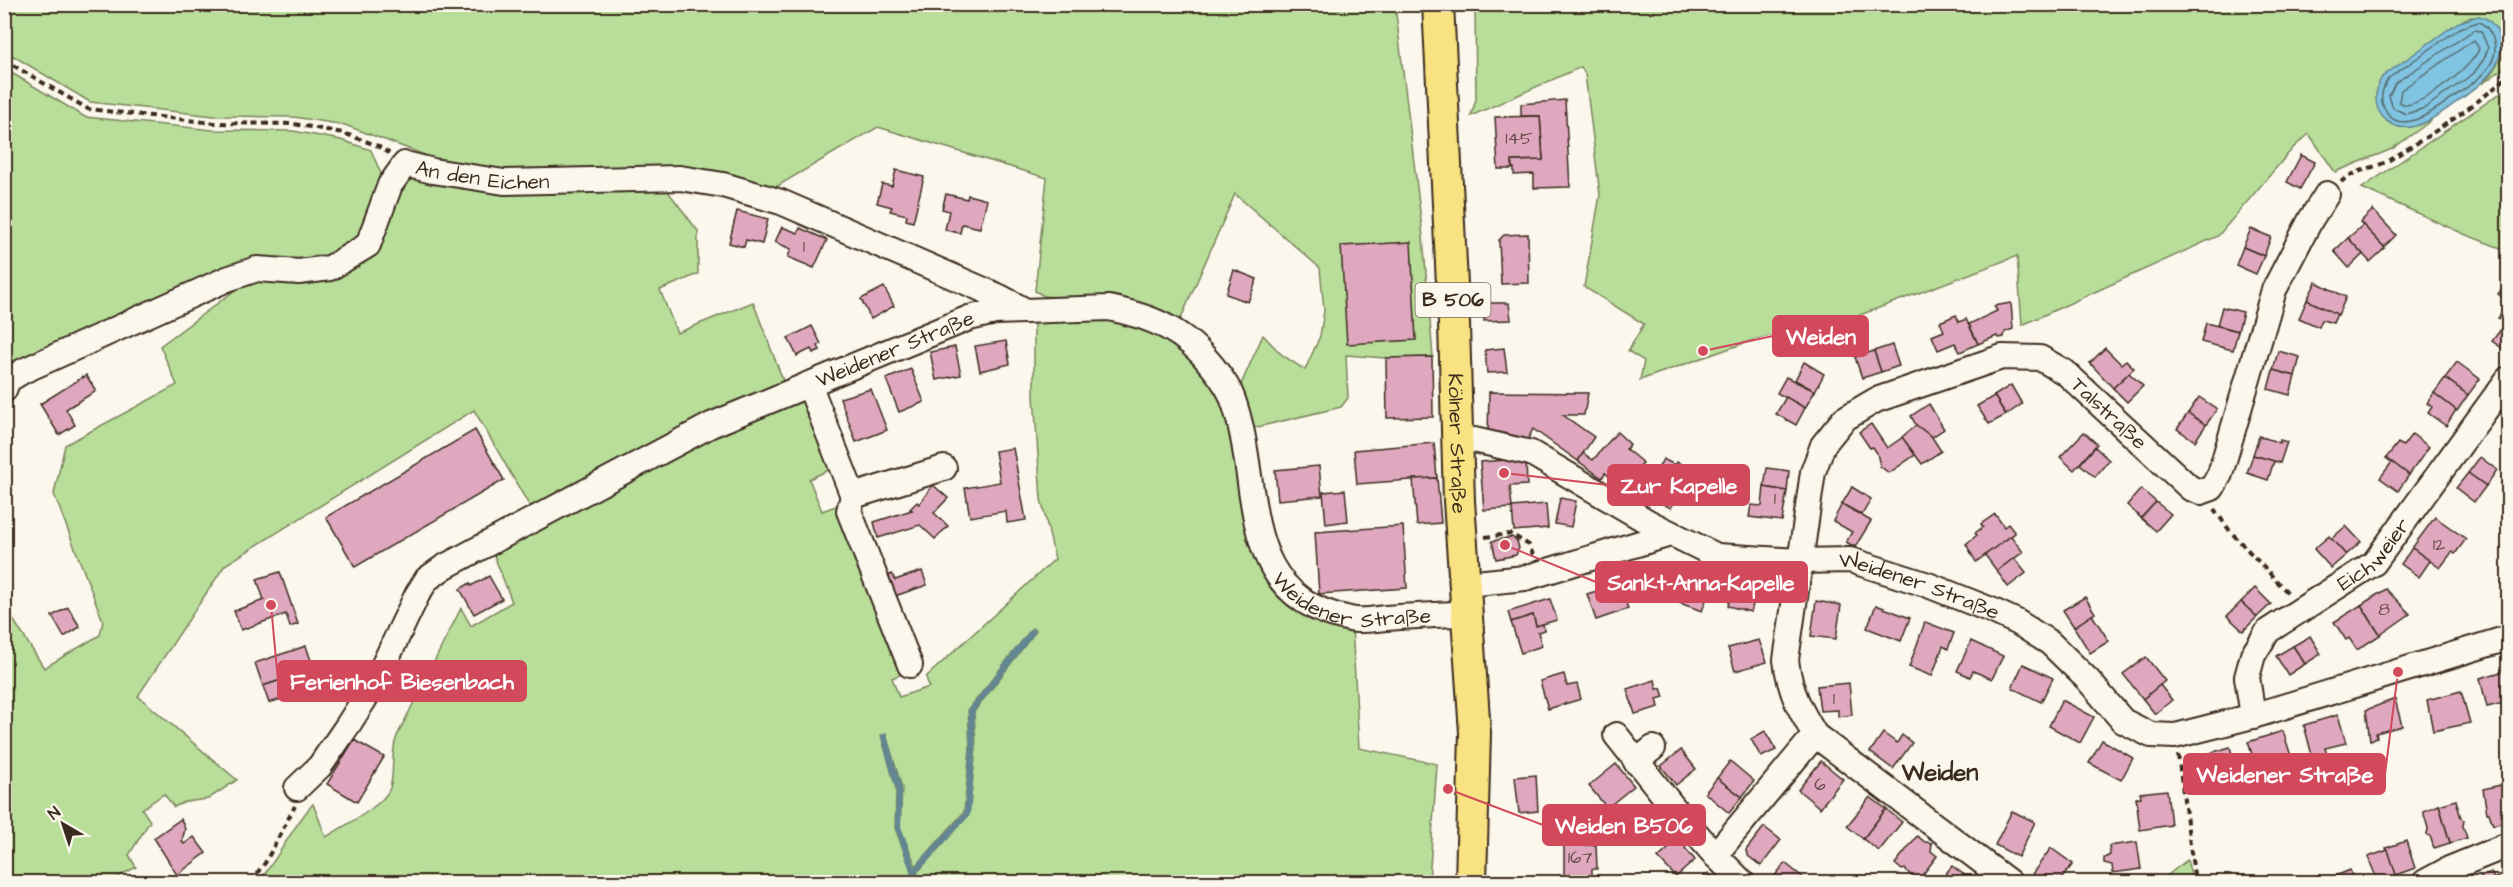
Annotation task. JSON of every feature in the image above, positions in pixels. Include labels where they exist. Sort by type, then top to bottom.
[{"type":"main road","name":"Kölner Straße","points":[[1438,4],[1475,749],[1471,882]]},
{"type":"street","name":"An den Eichen","points":[[4,390],[8,380],[23,371],[227,279],[257,268],[300,272],[330,268],[368,245],[390,185],[405,164],[504,182],[680,178],[723,185],[781,202],[1000,297],[1026,311]]},
{"type":"street","points":[[2201,492],[2212,488],[2220,474],[2274,290],[2311,219],[2327,195]]},
{"type":"street","name":"Weidener Straße","points":[[297,788],[320,766],[348,725],[376,681],[417,595],[427,579],[444,567],[711,425],[969,318],[995,312],[1109,308],[1165,325],[1188,340],[1204,355],[1232,397],[1243,443],[1259,537],[1268,561],[1279,579],[1295,595],[1332,614],[1353,620],[1467,599],[1505,581],[1545,573],[1670,534]]},
{"type":"street","name":"Talstraße","points":[[1815,735],[1796,704],[1789,685],[1786,660],[1813,472],[1823,445],[1844,419],[1876,400],[2002,357],[2040,358],[2066,373],[2190,488],[2201,492]]},
{"type":"street","name":"Eichweier","points":[[2253,716],[2247,677],[2253,655],[2268,631],[2374,563],[2508,379]]},
{"type":"street","points":[[809,384],[837,473],[854,496]]},
{"type":"street","name":"Weidener Straße","points":[[1458,441],[1474,440],[1531,453],[1670,534],[1717,556],[1799,561],[1850,560],[1928,585],[2017,622],[2050,643],[2088,680],[2123,721],[2151,735],[2175,736],[2253,716],[2508,638]]},
{"type":"street","points":[[854,496],[944,468]]},
{"type":"street","points":[[854,496],[849,511],[910,665]]},
{"type":"street","points":[[1616,735],[1645,755],[1714,855],[1742,882]]},
{"type":"street","points":[[1714,855],[1815,735],[2009,882]]},
{"type":"street","points":[[2426,882],[2449,869],[2508,845]]},
{"type":"path","points":[[4,60],[88,109],[214,123],[303,126],[343,133],[376,145],[405,164]]},
{"type":"path","points":[[2327,195],[2348,176],[2388,161],[2481,101],[2508,76]]},
{"type":"path","points":[[2201,492],[2230,531],[2303,608]]},
{"type":"path","points":[[1511,534],[1529,545]]},
{"type":"path","points":[[2175,736],[2195,882]]},
{"type":"path","points":[[250,882],[265,863],[294,811],[297,788]]},
{"type":"green space","points":[[5,4],[1395,5],[1423,237],[1433,357],[1386,358],[1346,355],[1348,398],[1341,407],[1253,428],[1239,395],[1242,382],[1263,335],[1282,355],[1305,370],[1320,336],[1324,311],[1320,268],[1235,194],[1178,325],[1108,301],[1044,296],[1035,291],[1047,178],[878,127],[769,191],[717,171],[681,167],[505,174],[449,164],[345,125],[294,117],[214,116],[90,102],[5,51]]},
{"type":"green space","points":[[1475,5],[2508,5],[2508,65],[2482,84],[2499,60],[2501,39],[2489,25],[2472,17],[2465,19],[2382,77],[2388,122],[2407,127],[2432,120],[2392,149],[2335,172],[2309,134],[2293,148],[2218,236],[2022,325],[2017,256],[1860,315],[1753,340],[1640,380],[1644,361],[1628,351],[1644,324],[1584,287],[1600,195],[1585,74],[1581,67],[1471,116],[1476,99]]},
{"type":"green space","points":[[5,69],[85,117],[213,130],[293,131],[341,140],[371,150],[384,181],[361,241],[328,261],[299,264],[24,365],[5,367]]},
{"type":"green space","points":[[2508,88],[2508,251],[2464,234],[2362,188]]},
{"type":"green space","points":[[416,178],[664,186],[698,231],[698,274],[660,290],[677,333],[753,302],[784,383],[533,512],[474,410],[225,565],[138,696],[237,780],[208,799],[185,802],[174,807],[164,794],[142,809],[150,821],[129,855],[136,867],[109,882],[5,882],[4,605],[44,668],[100,635],[103,621],[54,494],[65,445],[177,385],[160,346],[253,277],[332,274],[396,189]]},
{"type":"green space","points":[[1110,315],[1183,344],[1224,398],[1261,562],[1352,626],[1359,748],[1437,764],[1429,882],[919,882],[917,873],[969,815],[976,748],[974,712],[1036,631],[1032,628],[968,710],[970,748],[964,812],[916,866],[900,827],[902,788],[886,734],[881,735],[896,789],[895,828],[913,882],[258,882],[313,804],[326,837],[372,809],[386,795],[390,788],[397,736],[461,608],[471,626],[512,602],[492,550],[712,434],[807,393],[835,467],[809,479],[822,511],[841,504],[907,672],[892,678],[899,697],[929,687],[926,677],[1055,559],[1041,499],[1034,396],[1034,317]]},
{"type":"green space","points":[[2187,860],[2193,882],[2159,882]]},
{"type":"water","points":[[2478,16],[2490,22],[2496,29],[2500,41],[2498,62],[2485,80],[2441,113],[2421,124],[2400,127],[2391,124],[2382,116],[2377,107],[2376,97],[2382,77],[2457,23]]},
{"type":"building","points":[[1565,100],[1570,187],[1534,188],[1534,174],[1514,175],[1514,168],[1512,168],[1512,161],[1543,160],[1540,116],[1521,116],[1521,104]]},
{"type":"building","points":[[1540,116],[1543,160],[1512,161],[1512,169],[1498,169],[1495,117]]},
{"type":"building","points":[[2301,155],[2315,162],[2300,189],[2287,182]]},
{"type":"building","points":[[896,170],[924,177],[913,222],[906,220],[907,215],[890,211],[892,207],[877,203],[882,184],[892,186]]},
{"type":"building","points":[[946,194],[967,199],[968,195],[987,200],[980,228],[962,224],[960,233],[945,230],[949,211],[942,209]]},
{"type":"building","points":[[2373,210],[2396,235],[2384,247],[2360,222]]},
{"type":"building","points":[[737,211],[768,219],[762,244],[746,240],[744,247],[729,243]]},
{"type":"building","points":[[2363,225],[2385,248],[2370,262],[2348,238]]},
{"type":"building","points":[[782,227],[798,233],[800,228],[827,240],[814,268],[788,257],[791,249],[775,242]]},
{"type":"building","points":[[2251,229],[2271,237],[2264,256],[2243,247]]},
{"type":"building","points":[[1528,234],[1529,283],[1501,284],[1499,240],[1504,235]]},
{"type":"building","points":[[2348,238],[2363,254],[2349,268],[2334,251]]},
{"type":"building","points":[[1411,242],[1416,340],[1347,344],[1341,246]]},
{"type":"building","points":[[2243,247],[2264,256],[2256,274],[2236,265]]},
{"type":"building","points":[[1234,270],[1257,279],[1248,302],[1226,294]]},
{"type":"building","points":[[2316,282],[2346,297],[2338,315],[2307,300]]},
{"type":"building","points":[[2508,284],[2508,302],[2498,294]]},
{"type":"building","points":[[884,287],[894,306],[871,319],[861,299]]},
{"type":"building","points":[[2307,300],[2337,314],[2333,323],[2322,320],[2319,327],[2299,318]]},
{"type":"building","points":[[1483,303],[1509,303],[1511,320],[1484,321]]},
{"type":"building","points":[[2011,303],[2013,329],[2005,332],[2004,337],[1997,336],[1978,344],[1969,324],[1997,311],[1994,306]]},
{"type":"building","points":[[2508,303],[2508,339],[2502,348],[2492,341],[2505,324],[2498,318]]},
{"type":"building","points":[[2222,307],[2243,312],[2238,331],[2217,325]]},
{"type":"building","points":[[1956,315],[1959,322],[1966,319],[1978,344],[1960,352],[1955,343],[1938,350],[1932,336],[1944,331],[1940,322]]},
{"type":"building","points":[[2206,323],[2238,331],[2233,350],[2201,342]]},
{"type":"building","points":[[812,326],[821,344],[818,346],[820,350],[813,353],[811,349],[797,356],[788,338]]},
{"type":"building","points":[[1006,341],[1010,364],[980,371],[975,346]]},
{"type":"building","points":[[1892,345],[1899,366],[1881,372],[1874,351]]},
{"type":"building","points":[[955,347],[961,375],[936,380],[930,352]]},
{"type":"building","points":[[1504,348],[1507,372],[1487,373],[1485,350]]},
{"type":"building","points":[[2105,348],[2121,364],[2126,360],[2134,368],[2113,388],[2090,363]]},
{"type":"building","points":[[1874,351],[1881,372],[1862,378],[1855,357]]},
{"type":"building","points":[[2278,351],[2300,357],[2295,376],[2273,370]]},
{"type":"building","points":[[1432,357],[1433,417],[1387,418],[1386,358]]},
{"type":"building","points":[[1804,362],[1824,374],[1815,391],[1795,380]]},
{"type":"building","points":[[2457,362],[2480,379],[2468,395],[2445,378]]},
{"type":"building","points":[[911,369],[924,402],[899,412],[886,379]]},
{"type":"building","points":[[2273,370],[2295,376],[2290,395],[2268,389]]},
{"type":"building","points":[[2129,373],[2143,386],[2127,402],[2113,388]]},
{"type":"building","points":[[86,375],[96,391],[66,409],[75,425],[59,435],[40,404]]},
{"type":"building","points":[[1786,377],[1815,391],[1805,408],[1777,393]]},
{"type":"building","points":[[2445,378],[2468,395],[2457,411],[2434,393]]},
{"type":"building","points":[[2011,385],[2022,404],[2006,415],[1994,396]]},
{"type":"building","points":[[871,389],[887,430],[856,442],[840,398]]},
{"type":"building","points":[[1489,392],[1588,393],[1584,415],[1563,415],[1594,437],[1578,461],[1533,429],[1528,439],[1488,437]]},
{"type":"building","points":[[2434,393],[2456,410],[2446,426],[2428,413],[2432,407],[2427,403]]},
{"type":"building","points":[[1994,396],[2006,415],[1989,424],[1977,406]]},
{"type":"building","points":[[1786,397],[1805,408],[1796,425],[1776,414]]},
{"type":"building","points":[[2199,397],[2217,409],[2206,425],[2188,413]]},
{"type":"building","points":[[1929,404],[1944,429],[1932,437],[1916,425],[1911,416]]},
{"type":"building","points":[[2188,413],[2206,425],[2195,441],[2177,429]]},
{"type":"building","points":[[1871,424],[1887,448],[1903,437],[1915,455],[1889,473],[1880,466],[1877,453],[1873,447],[1870,448],[1859,432]]},
{"type":"building","points":[[1916,425],[1932,437],[1941,451],[1922,464],[1902,437]]},
{"type":"building","points":[[475,430],[504,480],[355,567],[326,517]]},
{"type":"building","points":[[1617,432],[1630,444],[1626,449],[1643,463],[1622,487],[1605,473],[1602,478],[1578,461],[1583,453],[1593,460]]},
{"type":"building","points":[[2084,432],[2097,444],[2074,470],[2060,457]]},
{"type":"building","points":[[2412,434],[2429,447],[2409,475],[2386,458],[2398,443],[2403,446]]},
{"type":"building","points":[[2259,436],[2280,443],[2280,440],[2287,442],[2280,463],[2253,455]]},
{"type":"building","points":[[1434,443],[1437,478],[1357,484],[1354,450]]},
{"type":"building","points":[[2095,447],[2109,460],[2095,477],[2080,464]]},
{"type":"building","points":[[1013,448],[1026,520],[1007,523],[1006,511],[970,517],[965,488],[1000,482],[995,451]]},
{"type":"building","points":[[2253,455],[2274,461],[2268,480],[2247,473]]},
{"type":"building","points":[[2480,457],[2497,470],[2486,486],[2468,473]]},
{"type":"building","points":[[1518,459],[1526,461],[1527,485],[1510,486],[1512,508],[1484,510],[1480,462]]},
{"type":"building","points":[[1663,459],[1675,465],[1677,462],[1685,466],[1684,469],[1692,474],[1684,496],[1679,494],[1671,508],[1645,495]]},
{"type":"building","points":[[2392,462],[2409,475],[2398,491],[2380,478]]},
{"type":"building","points":[[1319,466],[1322,496],[1278,500],[1275,470]]},
{"type":"building","points":[[1767,468],[1789,471],[1787,491],[1764,487]]},
{"type":"building","points":[[2468,473],[2486,486],[2474,502],[2456,488]]},
{"type":"building","points":[[1437,478],[1441,523],[1417,525],[1413,479]]},
{"type":"building","points":[[933,485],[948,498],[934,513],[948,526],[935,539],[920,525],[878,538],[874,522],[912,510],[910,509],[917,502],[919,504]]},
{"type":"building","points":[[1764,487],[1787,491],[1782,521],[1749,517],[1751,505],[1762,506]]},
{"type":"building","points":[[1852,487],[1871,499],[1862,515],[1842,504]]},
{"type":"building","points":[[2141,489],[2156,502],[2141,518],[2127,505]]},
{"type":"building","points":[[1345,490],[1348,521],[1326,524],[1323,492]]},
{"type":"building","points":[[1560,498],[1576,501],[1571,527],[1555,524]]},
{"type":"building","points":[[2156,502],[2171,514],[2156,531],[2141,518]]},
{"type":"building","points":[[1546,504],[1548,528],[1514,531],[1512,507]]},
{"type":"building","points":[[1842,504],[1871,521],[1855,547],[1846,542],[1852,532],[1833,521]]},
{"type":"building","points":[[1995,514],[2004,527],[2008,524],[2015,533],[1976,562],[1966,544],[1983,527],[1981,524]]},
{"type":"building","points":[[2435,517],[2466,539],[2455,554],[2452,552],[2440,568],[2412,548]]},
{"type":"building","points":[[1403,526],[1407,588],[1319,594],[1315,532]]},
{"type":"building","points":[[2346,526],[2361,542],[2346,555],[2331,539]]},
{"type":"building","points":[[2011,536],[2023,552],[1997,571],[1985,555]]},
{"type":"building","points":[[2329,536],[2346,555],[2331,568],[2314,549]]},
{"type":"building","points":[[1512,537],[1517,541],[1519,548],[1516,555],[1496,559],[1492,541]]},
{"type":"building","points":[[2412,548],[2430,561],[2419,577],[2401,564]]},
{"type":"building","points":[[2014,558],[2026,573],[2008,587],[1997,571]]},
{"type":"building","points":[[922,571],[927,585],[889,598],[881,579],[892,574],[895,580]]},
{"type":"building","points":[[280,572],[298,624],[290,627],[286,614],[241,630],[234,611],[264,600],[257,579]]},
{"type":"building","points":[[1689,573],[1713,582],[1702,611],[1677,602]]},
{"type":"building","points":[[489,576],[502,599],[474,614],[460,589]]},
{"type":"building","points":[[1734,579],[1758,585],[1751,612],[1728,606]]},
{"type":"building","points":[[1620,584],[1628,609],[1596,620],[1587,594]]},
{"type":"building","points":[[2255,588],[2271,604],[2257,617],[2241,602]]},
{"type":"building","points":[[2386,589],[2410,614],[2380,635],[2361,605]]},
{"type":"building","points":[[2085,597],[2095,613],[2074,627],[2063,610]]},
{"type":"building","points":[[1550,599],[1557,620],[1536,626],[1533,615],[1511,622],[1508,612]]},
{"type":"building","points":[[1816,601],[1841,605],[1836,639],[1811,636]]},
{"type":"building","points":[[2241,602],[2257,617],[2243,631],[2227,616]]},
{"type":"building","points":[[1876,605],[1910,618],[1901,641],[1867,628]]},
{"type":"building","points":[[2361,605],[2380,635],[2357,650],[2349,638],[2346,640],[2334,622]]},
{"type":"building","points":[[68,607],[80,627],[64,637],[52,616]]},
{"type":"building","points":[[1533,615],[1536,626],[1543,624],[1544,630],[1538,632],[1542,646],[1521,653],[1511,622]]},
{"type":"building","points":[[2092,615],[2109,641],[2090,653],[2074,627]]},
{"type":"building","points":[[1925,622],[1954,633],[1948,649],[1943,646],[1932,676],[1909,667]]},
{"type":"building","points":[[2310,636],[2321,654],[2305,664],[2293,646]]},
{"type":"building","points":[[1759,640],[1767,662],[1735,671],[1728,648]]},
{"type":"building","points":[[1971,641],[2003,656],[1992,679],[1973,671],[1970,677],[1957,671]]},
{"type":"building","points":[[306,646],[314,669],[263,686],[255,663]]},
{"type":"building","points":[[2293,646],[2305,664],[2288,675],[2276,656]]},
{"type":"building","points":[[2146,657],[2165,681],[2143,699],[2123,674]]},
{"type":"building","points":[[2023,664],[2053,678],[2041,702],[2012,688]]},
{"type":"building","points":[[314,669],[320,686],[269,703],[263,686]]},
{"type":"building","points":[[2508,670],[2508,702],[2487,707],[2480,678]]},
{"type":"building","points":[[1564,674],[1567,686],[1577,684],[1581,699],[1548,709],[1540,681]]},
{"type":"building","points":[[1655,680],[1657,689],[1661,688],[1664,697],[1657,699],[1659,707],[1635,714],[1627,689]]},
{"type":"building","points":[[1849,683],[1852,715],[1838,717],[1838,710],[1820,711],[1817,686]]},
{"type":"building","points":[[2160,685],[2172,700],[2155,714],[2143,699]]},
{"type":"building","points":[[2461,691],[2470,723],[2433,731],[2427,700]]},
{"type":"building","points":[[2395,699],[2402,726],[2376,733],[2377,738],[2370,740],[2366,710]]},
{"type":"building","points":[[2062,700],[2094,717],[2080,743],[2049,726]]},
{"type":"building","points":[[2338,715],[2346,743],[2325,748],[2327,755],[2313,759],[2304,725]]},
{"type":"building","points":[[1765,731],[1776,750],[1761,757],[1751,739]]},
{"type":"building","points":[[2283,731],[2291,756],[2256,766],[2248,742]]},
{"type":"building","points":[[1883,733],[1897,743],[1902,735],[1912,743],[1893,769],[1870,752]]},
{"type":"building","points":[[354,740],[384,757],[357,802],[327,784]]},
{"type":"building","points":[[2102,740],[2133,758],[2121,780],[2089,763]]},
{"type":"building","points":[[2230,747],[2237,771],[2204,781],[2197,757]]},
{"type":"building","points":[[1681,750],[1696,769],[1676,785],[1661,766]]},
{"type":"building","points":[[1730,761],[1754,781],[1742,797],[1717,778]]},
{"type":"building","points":[[1821,761],[1843,779],[1820,808],[1798,790]]},
{"type":"building","points":[[1616,764],[1634,786],[1607,808],[1589,786]]},
{"type":"building","points":[[1536,775],[1538,811],[1519,813],[1515,777]]},
{"type":"building","points":[[1717,778],[1742,797],[1729,813],[1705,793]]},
{"type":"building","points":[[2505,784],[2508,796],[2508,821],[2493,825],[2487,813],[2483,789]]},
{"type":"building","points":[[2167,790],[2171,825],[2140,830],[2136,798],[2141,797],[2140,793]]},
{"type":"building","points":[[1870,797],[1886,809],[1863,839],[1847,826]]},
{"type":"building","points":[[2456,800],[2461,818],[2464,820],[2463,826],[2467,838],[2450,843],[2439,805]]},
{"type":"building","points":[[2439,805],[2450,843],[2434,848],[2430,836],[2427,835],[2428,828],[2423,811]]},
{"type":"building","points":[[1886,809],[1902,822],[1879,851],[1863,839]]},
{"type":"building","points":[[2012,811],[2035,822],[2018,857],[1995,845]]},
{"type":"building","points":[[181,819],[185,829],[182,841],[184,844],[194,837],[206,853],[177,875],[154,838]]},
{"type":"building","points":[[1764,827],[1781,840],[1761,866],[1747,855],[1746,850]]},
{"type":"building","points":[[1917,836],[1925,842],[1932,843],[1931,851],[1937,856],[1917,882],[1905,869],[1902,870],[1895,864]]},
{"type":"building","points":[[1678,840],[1686,845],[1685,848],[1695,860],[1676,877],[1658,858]]},
{"type":"building","points":[[2406,841],[2415,868],[2396,875],[2386,848]]},
{"type":"building","points":[[2137,842],[2141,869],[2113,873],[2112,865],[2104,863],[2104,858],[2110,855],[2109,846]]},
{"type":"building","points":[[1564,845],[1596,845],[1597,869],[1592,869],[1592,882],[1564,882]]},
{"type":"building","points":[[2051,848],[2073,864],[2059,882],[2043,882],[2032,874]]},
{"type":"building","points":[[2388,850],[2397,878],[2378,882],[2368,857]]},
{"type":"building","points":[[1785,863],[1805,879],[1802,882],[1770,882]]},
{"type":"building","points":[[1952,866],[1973,881],[1939,882]]},
{"type":"building","points":[[2350,870],[2355,882],[2327,882],[2326,880]]},
{"type":"building","points":[[2491,872],[2494,879],[2506,872],[2508,882],[2482,882],[2480,877]]},
{"type":"building","points":[[1708,873],[1717,882],[1697,882]]},
{"type":"waterway","points":[[916,882],[914,872],[967,814],[973,748],[971,711],[1032,632]]},
{"type":"waterway","points":[[884,737],[899,789],[898,827],[914,872]]},
{"type":"place","name":"Weiden","points":[[1703,351]]},
{"type":"place","name":"Zur Kapelle","points":[[1504,473]]},
{"type":"place","name":"Sankt-Anna-Kapelle","points":[[1505,545]]},
{"type":"place","name":"Ferienhof Biesenbach","points":[[271,605]]},
{"type":"place","name":"Weidener Straße","points":[[2398,672]]},
{"type":"place","name":"Weiden B506","points":[[1448,789]]},
{"type":"district","name":"Weiden","points":[[1940,773]]}]
